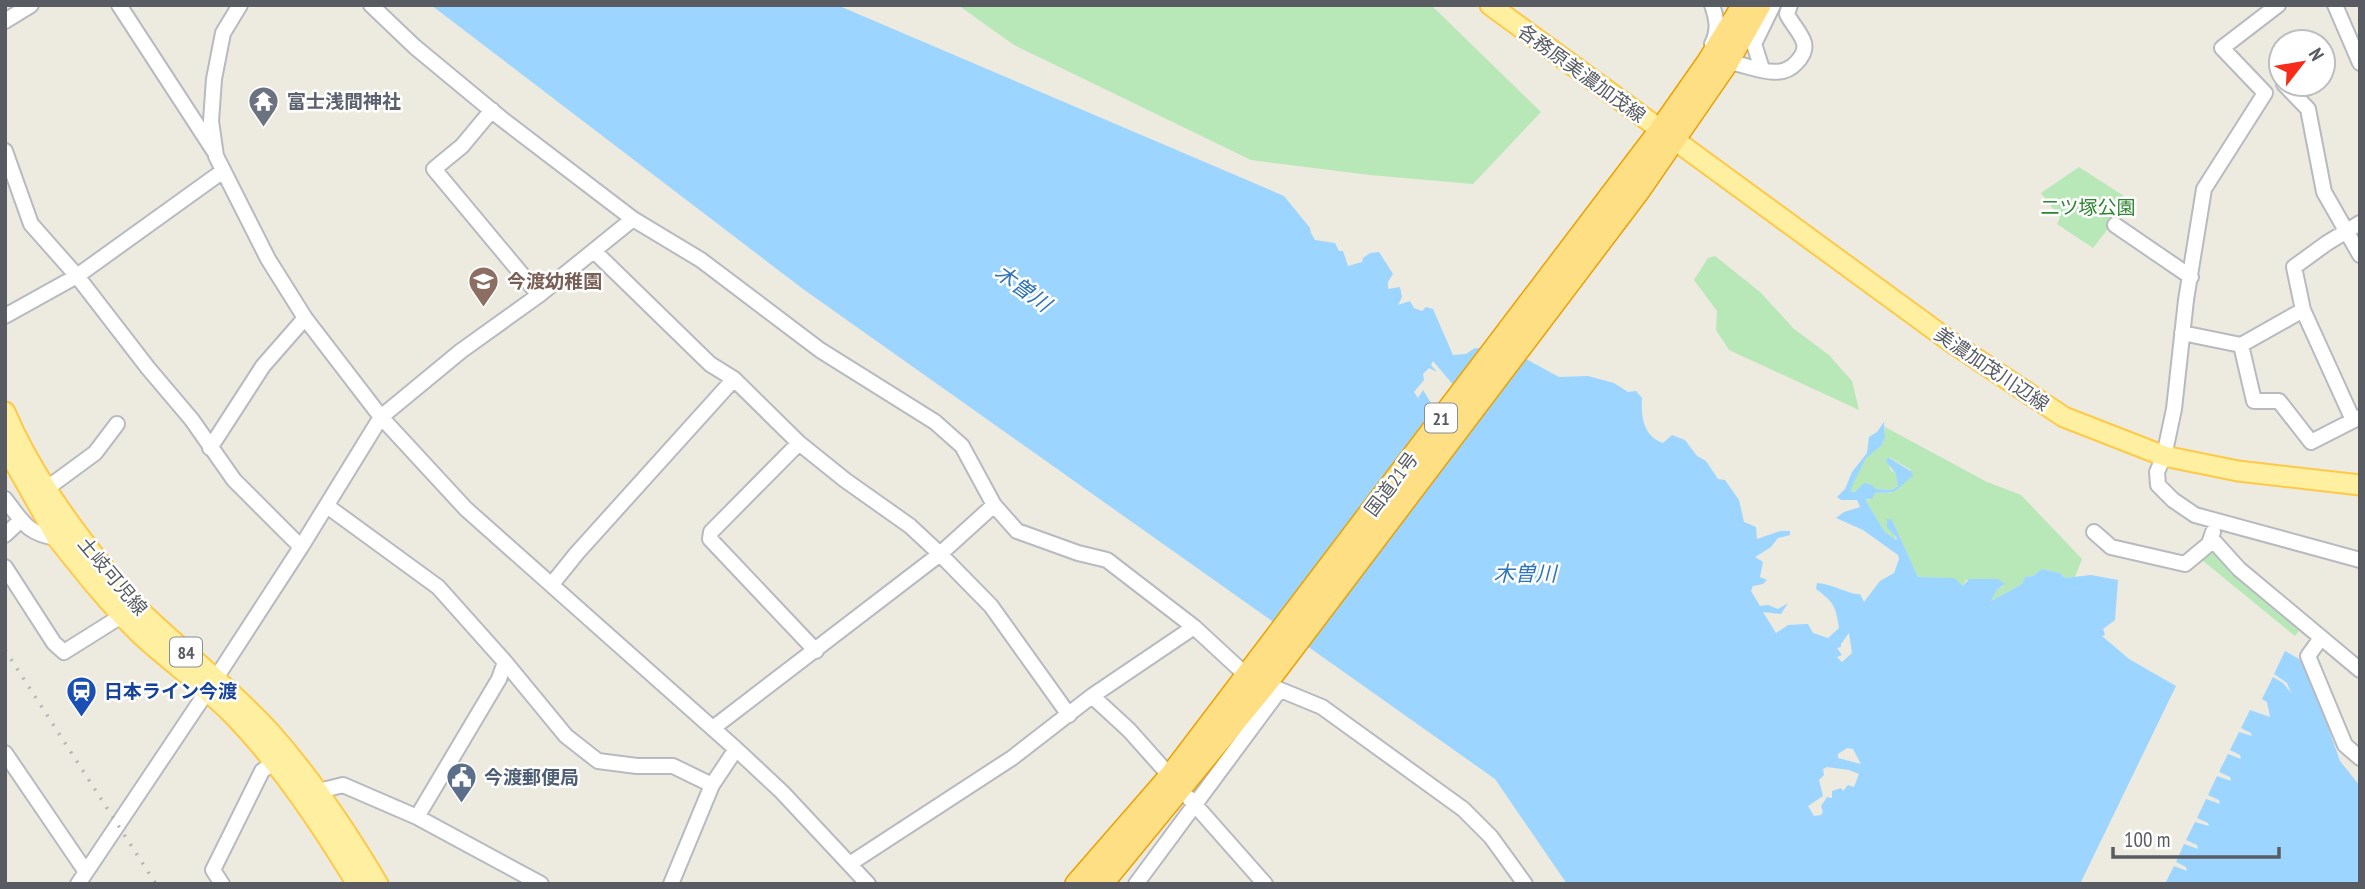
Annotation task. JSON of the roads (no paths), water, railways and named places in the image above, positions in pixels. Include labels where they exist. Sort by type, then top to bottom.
[{"type":"highway","name":"国道21号","points":[[1667,135],[1742,5]]},
{"type":"highway","name":"国道21号","points":[[1102,884],[1182,790],[1270,676],[1667,135],[1728,62],[1760,5]]},
{"type":"highway","name":"国道21号","points":[[1076,884],[1182,790],[1246,675],[1270,676]]},
{"type":"main road","name":"各務原美濃加茂線","points":[[1490,5],[1667,135]]},
{"type":"main road","name":"美濃加茂川辺線","points":[[1667,135],[2017,388],[2064,417],[2164,456],[2238,471],[2360,485]]},
{"type":"main road","name":"土岐可児線","points":[[5,412],[46,489],[80,539],[133,604],[211,684],[270,732],[319,791],[378,884]]},
{"type":"main road","name":"土岐可児線","points":[[5,446],[57,538],[121,613],[183,673],[211,684],[232,714],[298,793],[357,884]]},
{"type":"street","points":[[5,21],[31,5]]},
{"type":"street","points":[[119,5],[216,156],[268,259],[305,318],[381,417],[466,509],[736,749],[851,863],[868,884]]},
{"type":"street","points":[[216,156],[211,121],[214,79],[223,33],[240,5]]},
{"type":"street","points":[[371,5],[415,47],[492,110],[633,219],[701,260],[820,350],[935,422],[962,446],[993,505],[1017,531],[1078,553],[1107,560],[1194,627],[1246,675]]},
{"type":"street","points":[[1707,63],[1709,51],[1717,36],[1717,20],[1712,5]]},
{"type":"street","points":[[1717,20],[1723,5]]},
{"type":"street","points":[[1762,69],[1755,44],[1773,5]]},
{"type":"street","points":[[1728,62],[1775,74],[1790,71],[1802,57],[1804,43],[1787,14],[1790,5]]},
{"type":"street","points":[[2278,5],[2222,48],[2265,93],[2204,189],[2182,333],[2174,409],[2164,456],[2157,472],[2158,485],[2173,500],[2195,515],[2360,560]]},
{"type":"street","points":[[2335,5],[2360,63]]},
{"type":"street","points":[[2297,98],[2308,109],[2324,192],[2354,227],[2360,255]]},
{"type":"street","points":[[492,110],[462,146],[434,169],[538,295]]},
{"type":"street","points":[[5,151],[31,224],[77,276],[192,420],[234,480],[301,547]]},
{"type":"street","points":[[5,316],[77,276],[223,171]]},
{"type":"street","points":[[5,753],[82,880],[301,547],[381,417],[461,351],[538,295],[633,219]]},
{"type":"street","points":[[2115,225],[2191,277]]},
{"type":"street","points":[[2241,345],[2254,401],[2279,401],[2311,442],[2356,418],[2302,310],[2294,267],[2354,227]]},
{"type":"street","points":[[594,251],[710,364],[734,379],[799,443],[845,480],[911,526],[940,554],[991,606],[1069,715]]},
{"type":"street","points":[[2182,333],[2241,345],[2302,310]]},
{"type":"street","points":[[210,448],[263,366],[305,318]]},
{"type":"street","points":[[552,584],[734,379]]},
{"type":"street","points":[[46,489],[94,453],[117,424]]},
{"type":"street","points":[[799,443],[711,532],[710,539],[816,651]]},
{"type":"street","points":[[5,499],[21,520],[38,535],[57,538]]},
{"type":"street","points":[[713,728],[940,554],[993,505]]},
{"type":"street","points":[[327,506],[438,587],[566,736],[598,761],[637,766],[673,766],[712,785]]},
{"type":"street","points":[[5,535],[21,520]]},
{"type":"street","points":[[2094,532],[2111,547],[2185,564],[2209,544],[2216,522]]},
{"type":"street","points":[[2211,538],[2239,569],[2360,670]]},
{"type":"street","points":[[5,568],[54,643],[64,652],[115,620],[121,613]]},
{"type":"street","points":[[851,863],[1012,758],[1092,696],[1194,627]]},
{"type":"street","points":[[2321,638],[2308,656],[2345,745],[2360,758]]},
{"type":"street","points":[[417,817],[486,702],[505,662]]},
{"type":"street","points":[[1270,676],[1322,706],[1463,808],[1491,837],[1525,884]]},
{"type":"street","points":[[1092,696],[1129,730],[1265,884]]},
{"type":"street","points":[[671,884],[712,785],[736,749]]},
{"type":"street","points":[[222,884],[213,870],[262,771],[274,762]]},
{"type":"street","points":[[319,791],[343,785],[417,817],[519,879],[541,884]]},
{"type":"street","points":[[1136,884],[1182,790]]},
{"type":"water","name":"木曽川","points":[[431,5],[837,5],[1284,196],[1310,228],[1315,240],[1335,243],[1339,251],[1343,251],[1348,266],[1362,262],[1370,253],[1379,252],[1393,274],[1388,282],[1388,289],[1400,287],[1402,297],[1398,305],[1410,301],[1414,308],[1422,311],[1426,307],[1433,309],[1453,355],[1466,354],[1475,348],[1518,350],[1526,359],[1559,377],[1588,376],[1614,383],[1628,392],[1636,391],[1642,398],[1643,418],[1651,436],[1663,443],[1672,435],[1685,440],[1697,456],[1706,461],[1718,479],[1725,480],[1739,500],[1744,522],[1756,527],[1757,539],[1780,531],[1790,531],[1790,535],[1778,538],[1771,547],[1755,557],[1763,562],[1760,577],[1767,580],[1763,584],[1753,586],[1751,591],[1760,606],[1768,605],[1778,609],[1788,603],[1781,614],[1763,612],[1776,633],[1788,625],[1808,624],[1813,633],[1828,638],[1839,628],[1838,621],[1830,602],[1816,589],[1817,583],[1860,594],[1864,602],[1880,581],[1894,573],[1898,555],[1863,530],[1836,518],[1844,512],[1860,507],[1857,500],[1841,500],[1837,497],[1845,489],[1852,472],[1867,453],[1869,437],[1877,432],[1884,422],[1885,438],[1881,446],[1866,458],[1851,492],[1855,492],[1864,483],[1875,489],[1891,490],[1898,486],[1896,474],[1886,461],[1888,457],[1912,472],[1913,476],[1897,490],[1875,493],[1872,499],[1866,501],[1885,532],[1896,540],[1887,527],[1887,519],[1892,520],[1918,577],[1954,578],[1963,586],[1969,579],[1998,579],[2005,584],[1997,590],[1991,601],[2022,584],[2025,577],[2033,576],[2042,569],[2060,573],[2065,578],[2091,575],[2118,580],[2115,620],[2103,629],[2105,635],[2102,636],[2129,659],[2176,686],[2080,884],[1567,884],[1495,779],[803,289]],"holes":[[[1433,361],[1455,387],[1439,406],[1431,403],[1423,390],[1418,398],[1414,392],[1424,380],[1423,374],[1429,368],[1437,372],[1431,365]],[[1849,633],[1852,653],[1842,662],[1837,657],[1842,655],[1837,648],[1841,647]],[[1847,748],[1853,749],[1861,764],[1838,758],[1838,754]],[[1827,767],[1849,770],[1859,774],[1854,787],[1848,785],[1843,791],[1841,788],[1832,791],[1832,798],[1827,797],[1821,806],[1821,815],[1814,816],[1808,806],[1823,796],[1819,780],[1824,775],[1823,769]]]},
{"type":"water","points":[[2285,651],[2299,659],[2308,670],[2340,761],[2360,786],[2360,884],[2165,884],[2174,866],[2187,871],[2186,867],[2176,862],[2184,844],[2198,849],[2197,845],[2186,840],[2195,822],[2209,826],[2197,818],[2206,799],[2220,804],[2219,800],[2208,795],[2217,776],[2231,781],[2230,777],[2219,772],[2228,754],[2241,759],[2240,755],[2230,750],[2239,732],[2252,736],[2241,728],[2250,710],[2270,717],[2267,702],[2262,699],[2273,677],[2283,683],[2291,693],[2287,683],[2274,674]]},
{"type":"railway","points":[[5,650],[156,884]]},
{"type":"place","name":"富士浅間神社","points":[[264,128]]},
{"type":"place","name":"今渡幼稚園","points":[[484,308]]},
{"type":"place","name":"日本ライン今渡","points":[[81,718]]},
{"type":"place","name":"今渡郵便局","points":[[461,804]]},
{"type":"park label","name":"二ツ塚公園","points":[[2088,207]]}]
